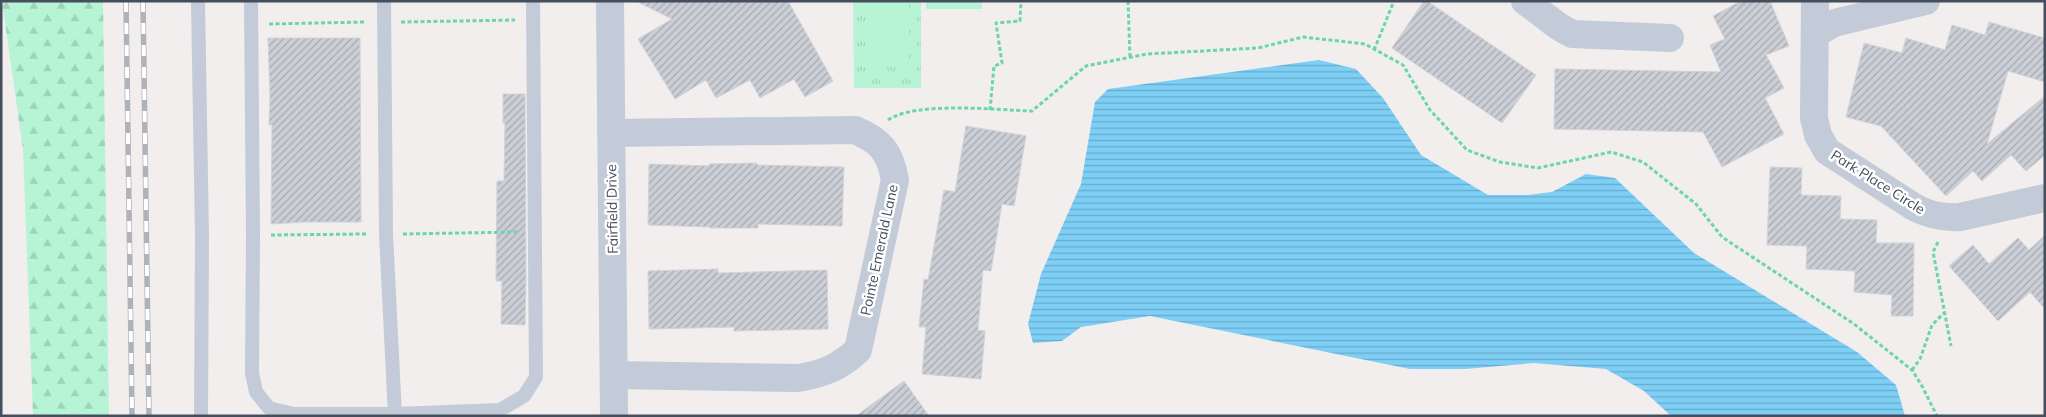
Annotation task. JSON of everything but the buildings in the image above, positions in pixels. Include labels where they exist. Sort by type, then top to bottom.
[{"type":"street","name":"Fairfield Drive","points":[[610,1],[614,416]]},
{"type":"street","points":[[1525,1],[1558,14],[1572,34],[1670,38]]},
{"type":"street","name":"Park Place Circle","points":[[1816,1],[1814,118],[1818,135],[1827,151],[1914,207],[1929,214],[1945,218],[1960,217],[2045,198]]},
{"type":"street","points":[[1815,34],[1834,22],[1926,1]]},
{"type":"street","name":"Pointe Emerald Lane","points":[[611,133],[855,130],[867,135],[884,148],[892,163],[895,180],[858,350],[845,362],[831,370],[798,378],[614,375]]},
{"type":"lane","points":[[198,1],[202,237],[200,416]]},
{"type":"lane","points":[[251,1],[252,373],[256,392],[269,408],[294,414],[395,415],[500,410],[524,396],[536,377],[533,1]]},
{"type":"lane","points":[[384,1],[386,234],[395,415]]},
{"type":"path","points":[[990,110],[994,66],[1002,64],[996,23],[1020,21],[1021,1]]},
{"type":"path","points":[[1128,1],[1130,58]]},
{"type":"path","points":[[1374,50],[1394,1]]},
{"type":"path","points":[[867,135],[893,117],[924,109],[1032,111],[1086,66],[1147,54],[1258,48],[1303,37],[1365,44],[1403,66],[1430,110],[1467,150],[1500,162],[1538,168],[1611,152],[1643,162],[1696,204],[1722,237],[1854,324],[1912,370],[1937,416]]},
{"type":"path","points":[[1945,218],[1945,230],[1932,252],[1951,346]]},
{"type":"path","points":[[1912,370],[1920,359],[1932,325],[1945,312]]},
{"type":"green space","points":[[2,1],[103,1],[109,416],[33,416],[23,150]]},
{"type":"green space","points":[[853,1],[921,1],[921,88],[854,88]]},
{"type":"green space","points":[[870,1],[909,1],[909,65],[869,64]]},
{"type":"green space","points":[[926,1],[982,1],[982,9],[926,9]]},
{"type":"water","points":[[1319,60],[1356,69],[1383,98],[1421,155],[1488,195],[1527,195],[1552,192],[1586,174],[1615,178],[1694,253],[1857,352],[1896,385],[1905,416],[1671,416],[1644,391],[1606,369],[1534,363],[1465,369],[1410,369],[1150,316],[1081,327],[1062,341],[1033,343],[1028,324],[1041,274],[1081,184],[1095,102],[1108,89]]},
{"type":"railway","points":[[126,1],[132,416]]},
{"type":"railway","points":[[143,1],[149,416]]}]
